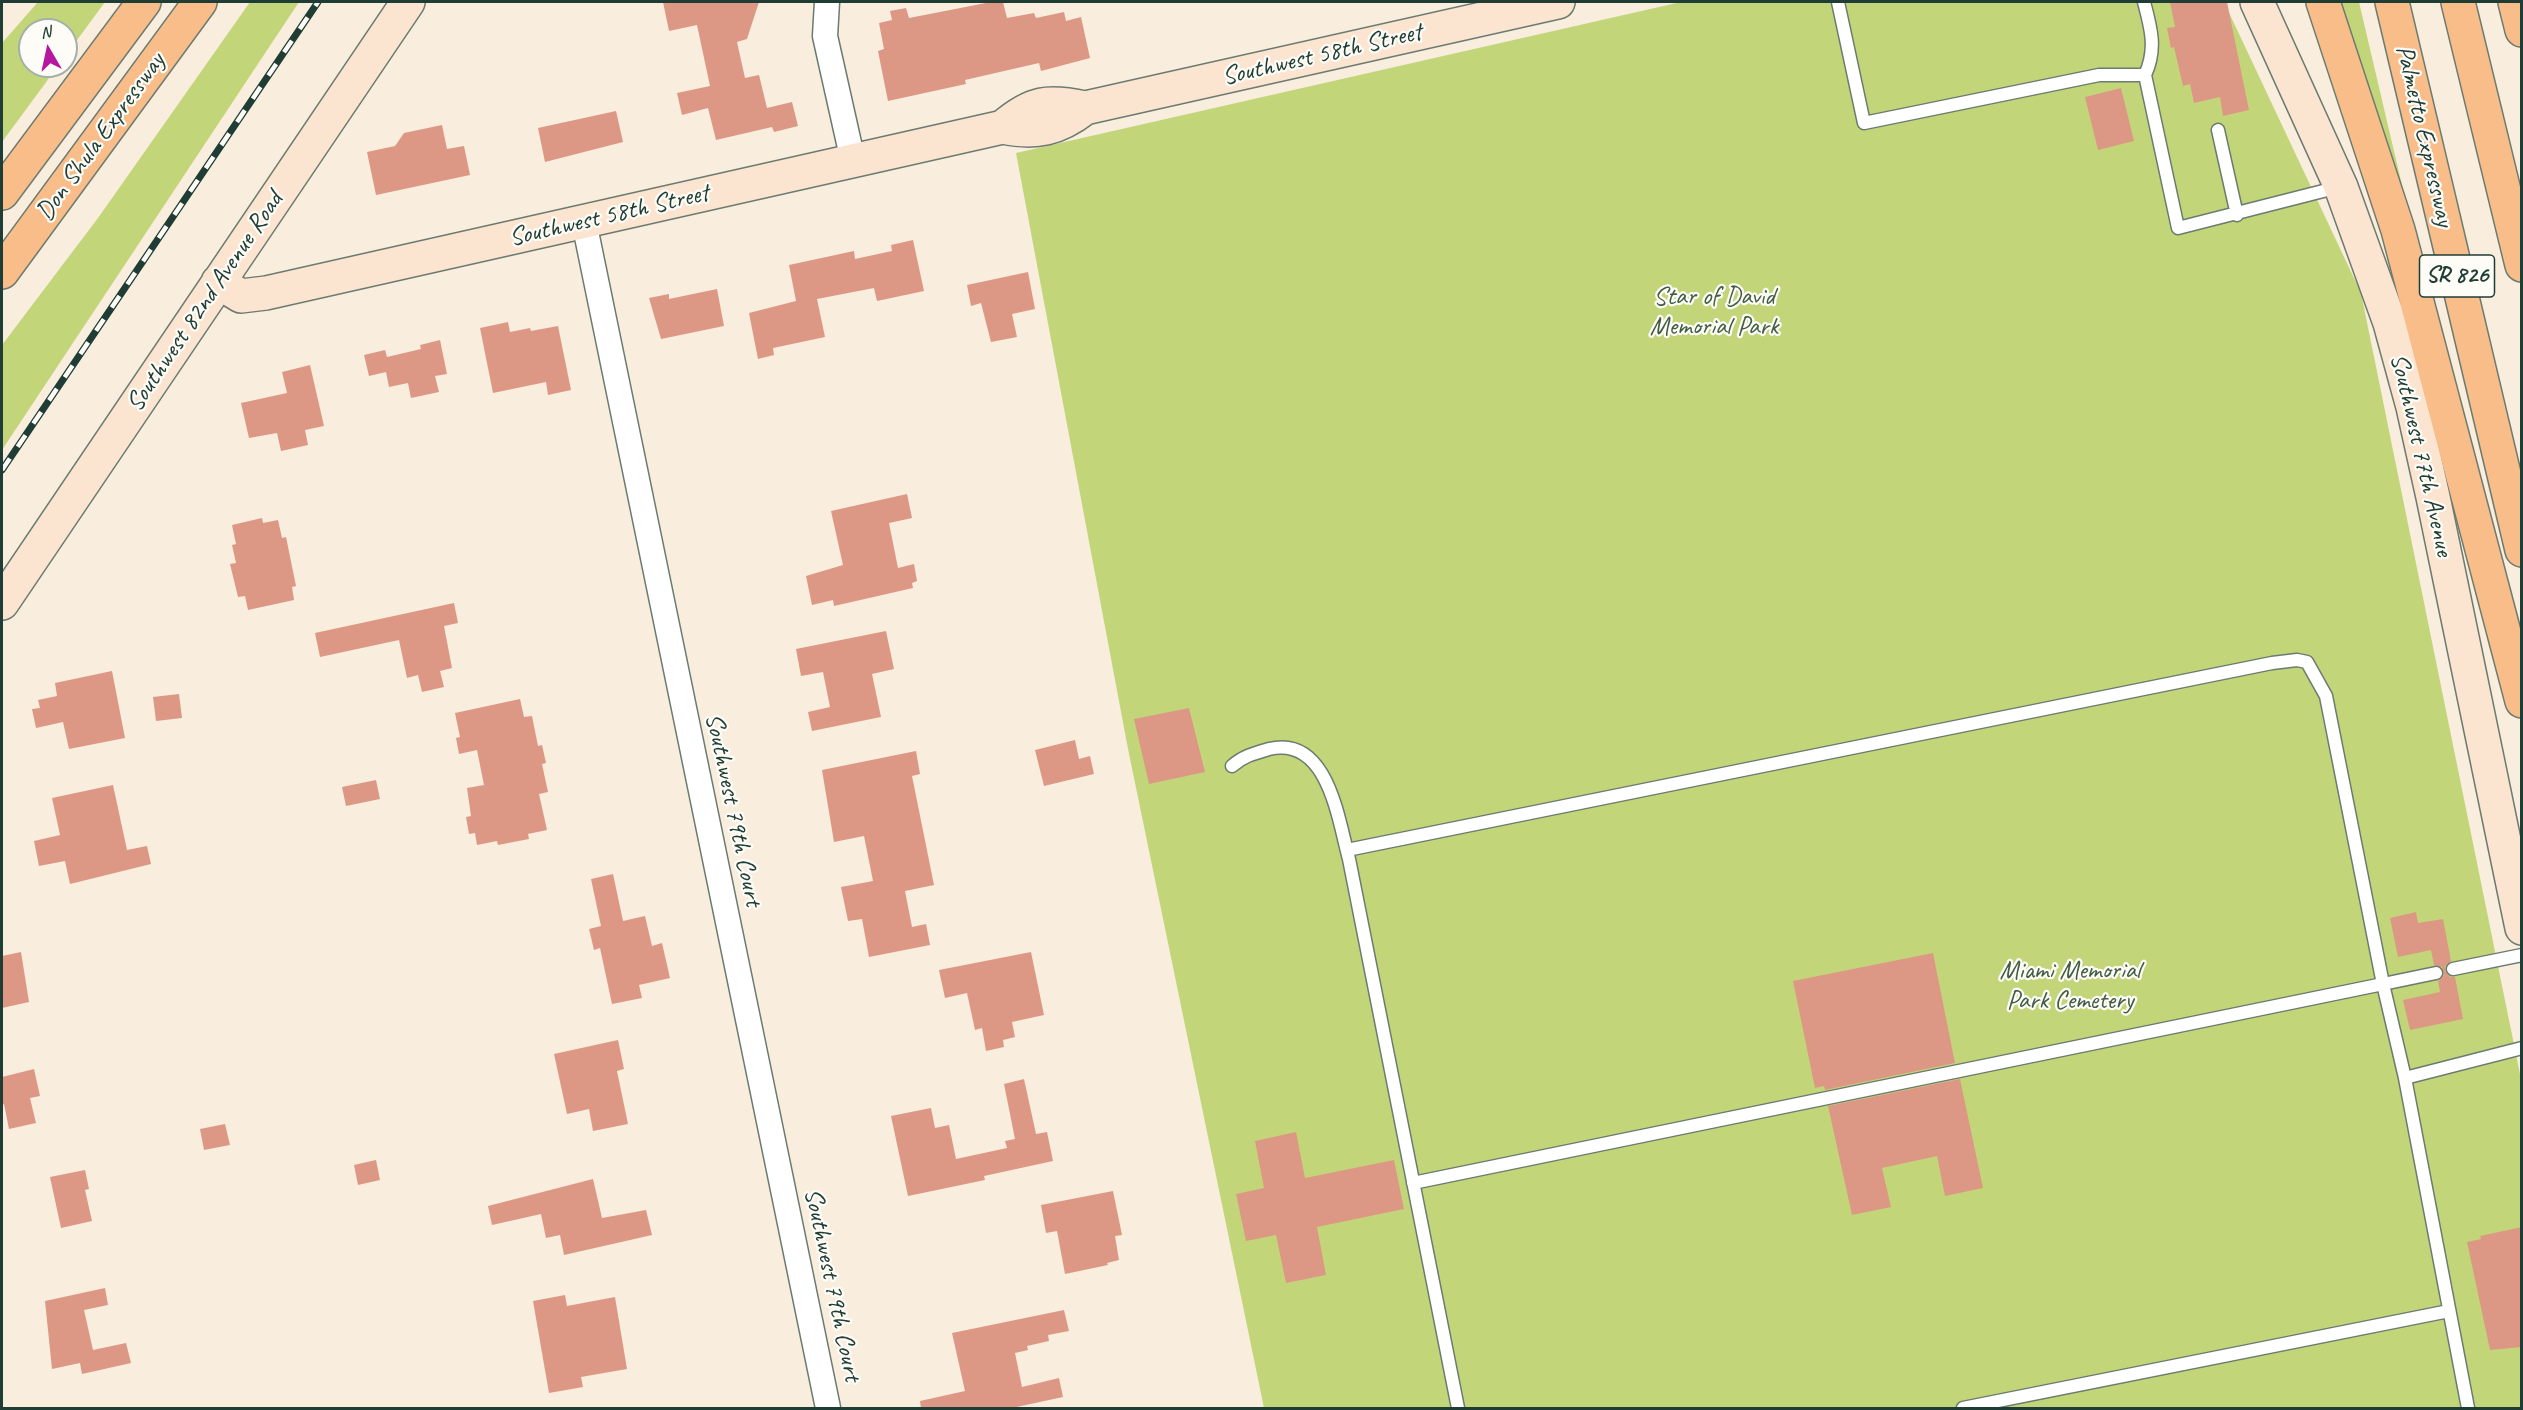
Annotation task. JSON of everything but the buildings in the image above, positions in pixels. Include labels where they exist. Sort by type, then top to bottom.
[{"type":"highway","name":"Don Shula Expressway","points":[[2,193],[144,2]]},
{"type":"highway","name":"Don Shula Expressway","points":[[2,272],[200,2]]},
{"type":"highway","points":[[2323,2],[2398,230],[2522,701]]},
{"type":"highway","name":"Palmetto Expressway","points":[[2392,2],[2522,550]]},
{"type":"highway","name":"SR 826","points":[[2458,2],[2522,264]]},
{"type":"highway","points":[[2515,2],[2522,30]]},
{"type":"street","name":"Southwest 82nd Avenue Road","points":[[2,603],[408,2]]},
{"type":"street","points":[[827,2],[825,36],[853,161]]},
{"type":"street","name":"Southwest 58th Street","points":[[218,282],[240,296],[252,296],[1003,127],[1022,112],[1044,103],[1085,108],[1558,2]]},
{"type":"street","name":"Southwest 77th Avenue","points":[[2257,2],[2341,187],[2384,303],[2413,407],[2522,928]]},
{"type":"street","name":"Southwest 79th Court","points":[[584,222],[828,1408]]},
{"type":"lane","points":[[1838,2],[1864,123],[2099,75],[2145,75]]},
{"type":"lane","points":[[2144,2],[2153,39],[2152,61],[2145,75],[2178,228],[2341,187]]},
{"type":"lane","points":[[2218,130],[2237,215]]},
{"type":"lane","points":[[1347,850],[2297,660],[2307,662],[2326,696],[2383,984],[2405,1078],[2469,1408]]},
{"type":"lane","points":[[1232,766],[1240,759],[1275,748],[1292,747],[1311,757],[1334,802],[1347,850],[1458,1408]]},
{"type":"lane","points":[[2453,969],[2522,956]]},
{"type":"lane","points":[[1413,1183],[2436,973]]},
{"type":"lane","points":[[2405,1078],[2522,1048]]},
{"type":"lane","points":[[1963,1408],[2449,1311]]},
{"type":"green space","points":[[38,2],[105,2],[78,39],[78,18],[24,18]]},
{"type":"green space","points":[[250,2],[299,2],[2,450],[2,345],[98,218]]},
{"type":"green space","points":[[1681,2],[2224,2],[2361,293],[2521,1079],[2521,1408],[1264,1408],[1128,749],[1016,153]]},
{"type":"green space","points":[[2333,2],[2359,2],[2405,198]]},
{"type":"green space","points":[[18,25],[18,78],[49,78],[2,142],[2,43]]},
{"type":"railway","points":[[2,470],[318,2]]},
{"type":"park label","name":"Star of David Memorial Park","points":[[1714,312]]},
{"type":"park label","name":"Miami Memorial Park Cemetery","points":[[2070,986]]}]
